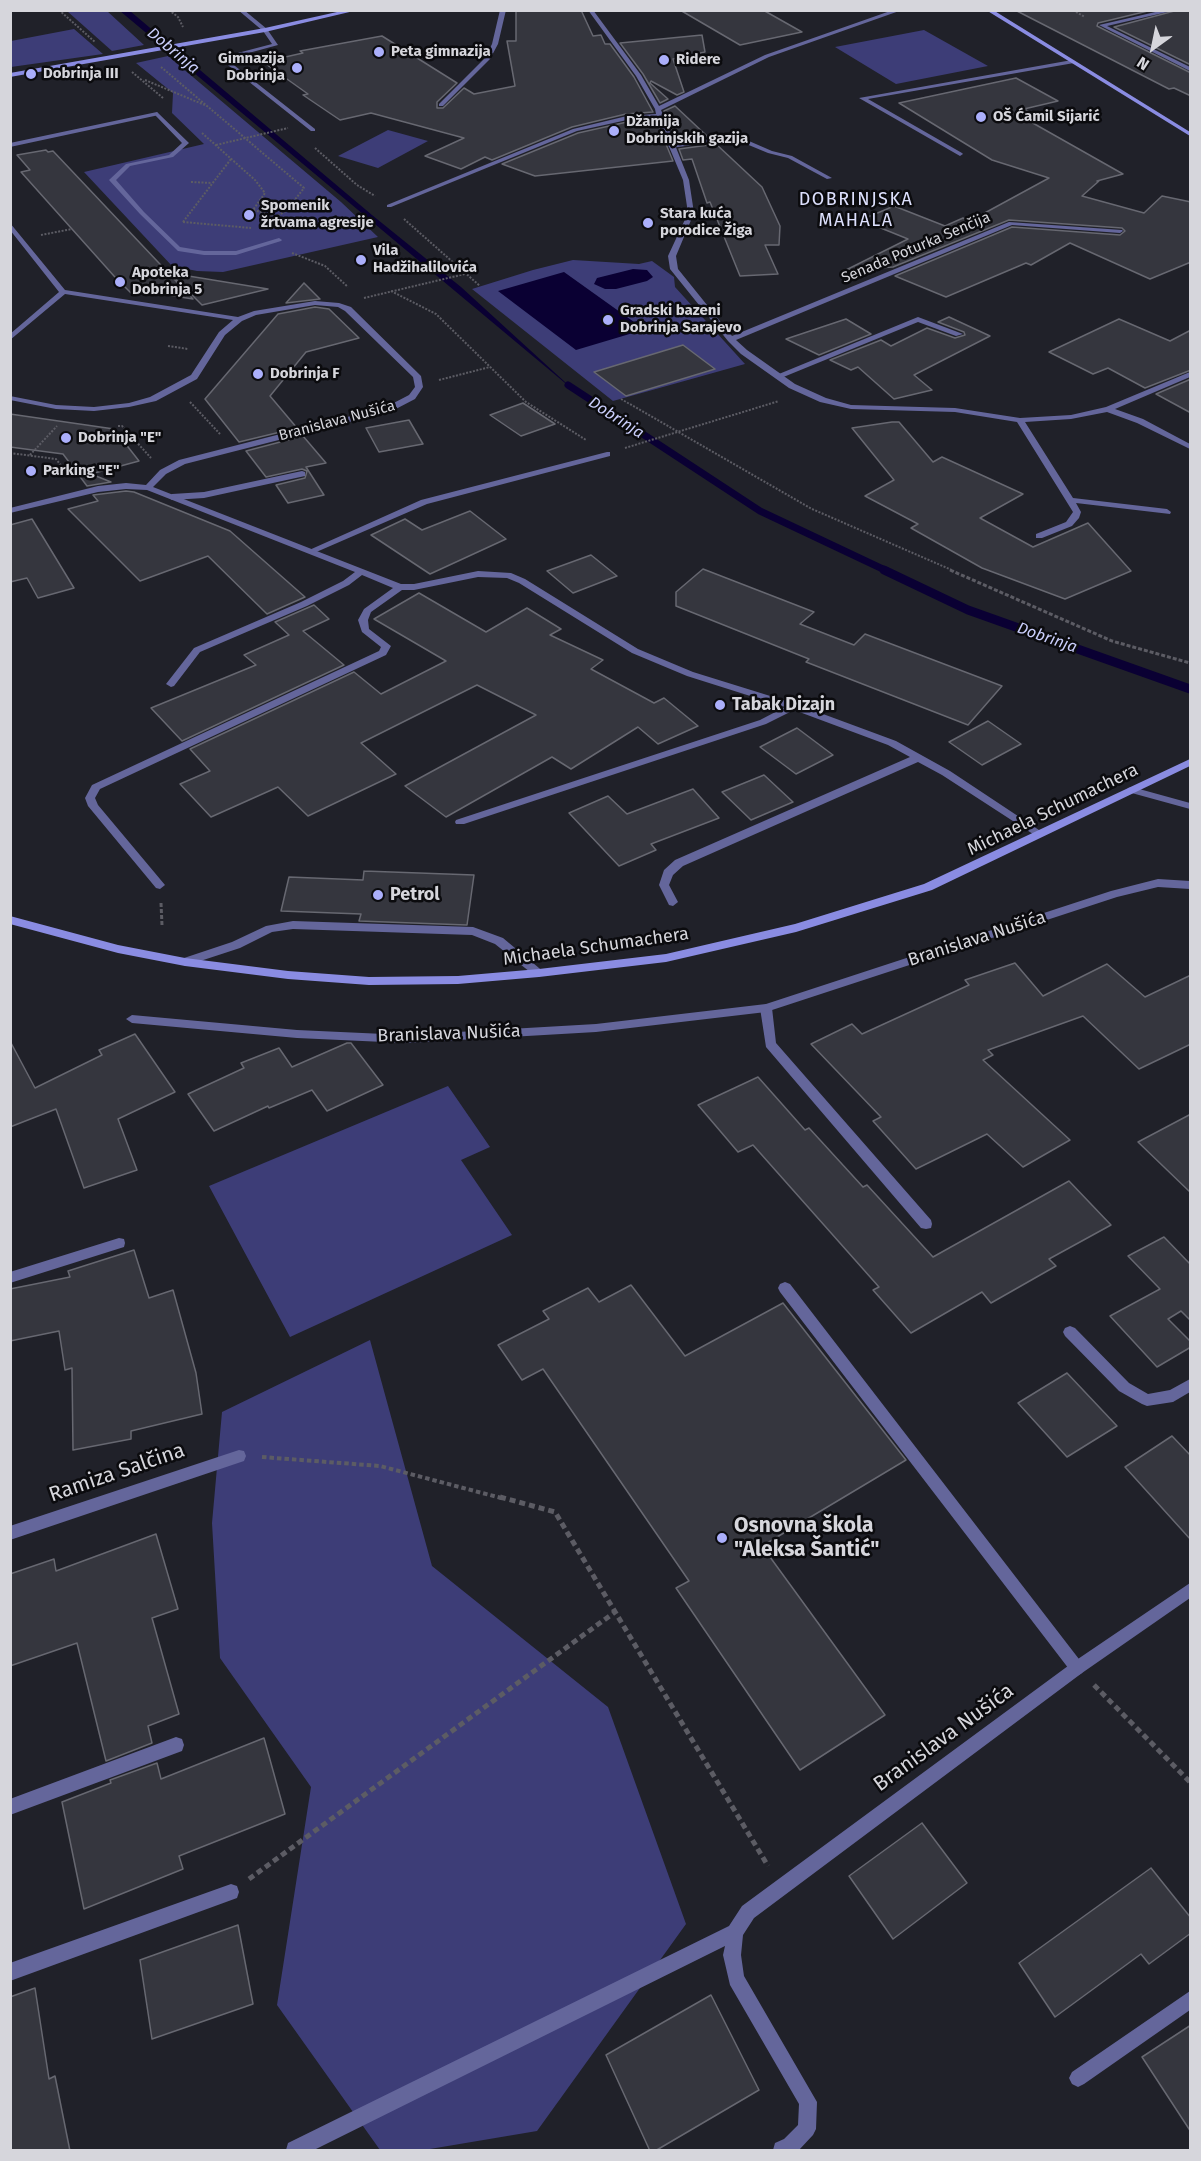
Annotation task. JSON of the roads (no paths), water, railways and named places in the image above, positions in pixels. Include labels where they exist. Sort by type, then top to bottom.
[{"type":"street","points":[[240,10],[265,30],[275,45],[232,56],[227,62],[313,130]]},
{"type":"street","points":[[10,75],[265,30],[356,10]]},
{"type":"street","points":[[441,105],[487,59],[495,44],[503,10]]},
{"type":"street","points":[[590,10],[639,76],[658,113],[686,180],[691,213],[672,256],[674,269],[744,352],[806,393],[851,407],[956,410],[1020,420],[1071,417],[1108,409],[1191,374]]},
{"type":"street","points":[[389,206],[575,130],[658,113],[767,56],[900,10]]},
{"type":"street","points":[[988,10],[1191,134]]},
{"type":"street","points":[[1174,10],[1102,25],[1191,69]]},
{"type":"street","points":[[960,154],[862,98],[1072,62]]},
{"type":"street","points":[[10,145],[157,114],[186,143],[171,156],[128,165],[112,180],[142,213],[178,249],[204,254],[236,253],[279,240]]},
{"type":"street","points":[[671,146],[727,138],[740,139],[770,152],[790,157],[829,178]]},
{"type":"street","name":"Senada Poturka Senčija","points":[[731,339],[1011,223],[1120,231]]},
{"type":"street","points":[[10,225],[63,292],[239,319]]},
{"type":"street","points":[[10,338],[63,292]]},
{"type":"street","name":"Branislava Nušića","points":[[148,488],[163,472],[182,462],[389,409],[412,397],[419,387],[417,376],[348,309],[339,305],[315,303],[254,313],[239,319]]},
{"type":"street","points":[[10,398],[56,407],[94,409],[129,405],[153,399],[194,377],[222,334],[239,319]]},
{"type":"street","points":[[778,376],[918,319],[959,334]]},
{"type":"street","points":[[1108,409],[1191,447]]},
{"type":"street","points":[[1020,420],[1077,512],[1069,524],[1039,537]]},
{"type":"street","points":[[311,551],[424,502],[607,454]]},
{"type":"street","points":[[172,497],[204,495],[302,474]]},
{"type":"street","points":[[10,511],[98,489],[126,486],[148,488],[400,587],[414,587],[478,574],[508,575],[522,581],[635,651],[690,674],[793,706],[892,744],[1040,834]]},
{"type":"street","points":[[1070,500],[1167,512]]},
{"type":"street","points":[[171,684],[197,650],[304,604],[346,583],[362,571]]},
{"type":"street","points":[[160,885],[93,806],[90,798],[96,788],[110,779],[383,653],[386,646],[365,630],[363,620],[367,611],[400,587]]},
{"type":"street","points":[[460,822],[763,722],[793,706]]},
{"type":"street","points":[[673,902],[664,885],[668,873],[679,863],[918,758]]},
{"type":"street","name":"Michaela Schumachera","points":[[10,920],[118,949],[185,962],[288,975],[369,981],[458,980],[666,958],[834,917],[928,887],[1191,762]]},
{"type":"street","points":[[1132,790],[1191,806]]},
{"type":"street","name":"Branislava Nušića","points":[[132,1019],[297,1034],[406,1039],[596,1028],[766,1008],[1115,894],[1158,883],[1191,885]]},
{"type":"street","points":[[185,962],[236,945],[270,928],[293,925],[473,931],[499,940],[539,973]]},
{"type":"street","points":[[766,1008],[770,1044],[926,1224]]},
{"type":"street","points":[[10,1278],[119,1243]]},
{"type":"street","points":[[785,1288],[1077,1668]]},
{"type":"street","points":[[1070,1332],[1124,1387],[1147,1400],[1173,1396],[1191,1385]]},
{"type":"street","name":"Ramiza Salčina","points":[[10,1533],[238,1456]]},
{"type":"street","name":"Branislava Nušića","points":[[735,1932],[748,1912],[781,1887],[1077,1668],[1191,1590]]},
{"type":"street","points":[[10,1807],[176,1745]]},
{"type":"street","points":[[10,1972],[231,1892]]},
{"type":"street","points":[[295,2151],[735,1932]]},
{"type":"street","points":[[735,1932],[732,1955],[736,1979],[808,2102],[807,2129],[791,2146],[782,2151]]},
{"type":"street","points":[[1078,2078],[1191,2000]]},
{"type":"water","name":"Dobrinja","points":[[120,11],[130,11],[461,287],[577,393]]},
{"type":"water","points":[[633,269],[647,270],[653,277],[647,281],[616,289],[605,289],[594,284],[597,278]]},
{"type":"water","points":[[564,272],[634,322],[642,319],[653,327],[576,350],[498,291]]},
{"type":"waterway","name":"Dobrinja","points":[[568,385],[760,511],[887,571]]},
{"type":"waterway","name":"Dobrinja","points":[[884,570],[968,610],[1190,689]]},
{"type":"place","name":"Peta gimnazija","points":[[379,52]]},
{"type":"place","name":"Ridere","points":[[664,60]]},
{"type":"place","name":"Gimnazija Dobrinja","points":[[297,68]]},
{"type":"place","name":"Dobrinja III","points":[[31,74]]},
{"type":"place","name":"OŠ Ćamil Sijarić","points":[[981,117]]},
{"type":"place","name":"Džamija Dobrinjskih gazija","points":[[614,131]]},
{"type":"place","name":"Spomenik žrtvama agresije","points":[[249,215]]},
{"type":"place","name":"Stara kuća porodice Žiga","points":[[648,223]]},
{"type":"place","name":"Vila Hadžihalilovića","points":[[361,260]]},
{"type":"place","name":"Apoteka Dobrinja 5","points":[[120,282]]},
{"type":"place","name":"Gradski bazeni Dobrinja Sarajevo","points":[[608,320]]},
{"type":"place","name":"Dobrinja F","points":[[258,374]]},
{"type":"place","name":"Dobrinja \"E\"","points":[[66,438]]},
{"type":"place","name":"Parking \"E\"","points":[[31,471]]},
{"type":"place","name":"Tabak Dizajn","points":[[720,705]]},
{"type":"place","name":"Petrol","points":[[378,895]]},
{"type":"place","name":"Osnovna škola \"Aleksa Šantić\"","points":[[722,1538]]},
{"type":"district","name":"DOBRINJSKA MAHALA","points":[[856,210]]}]
